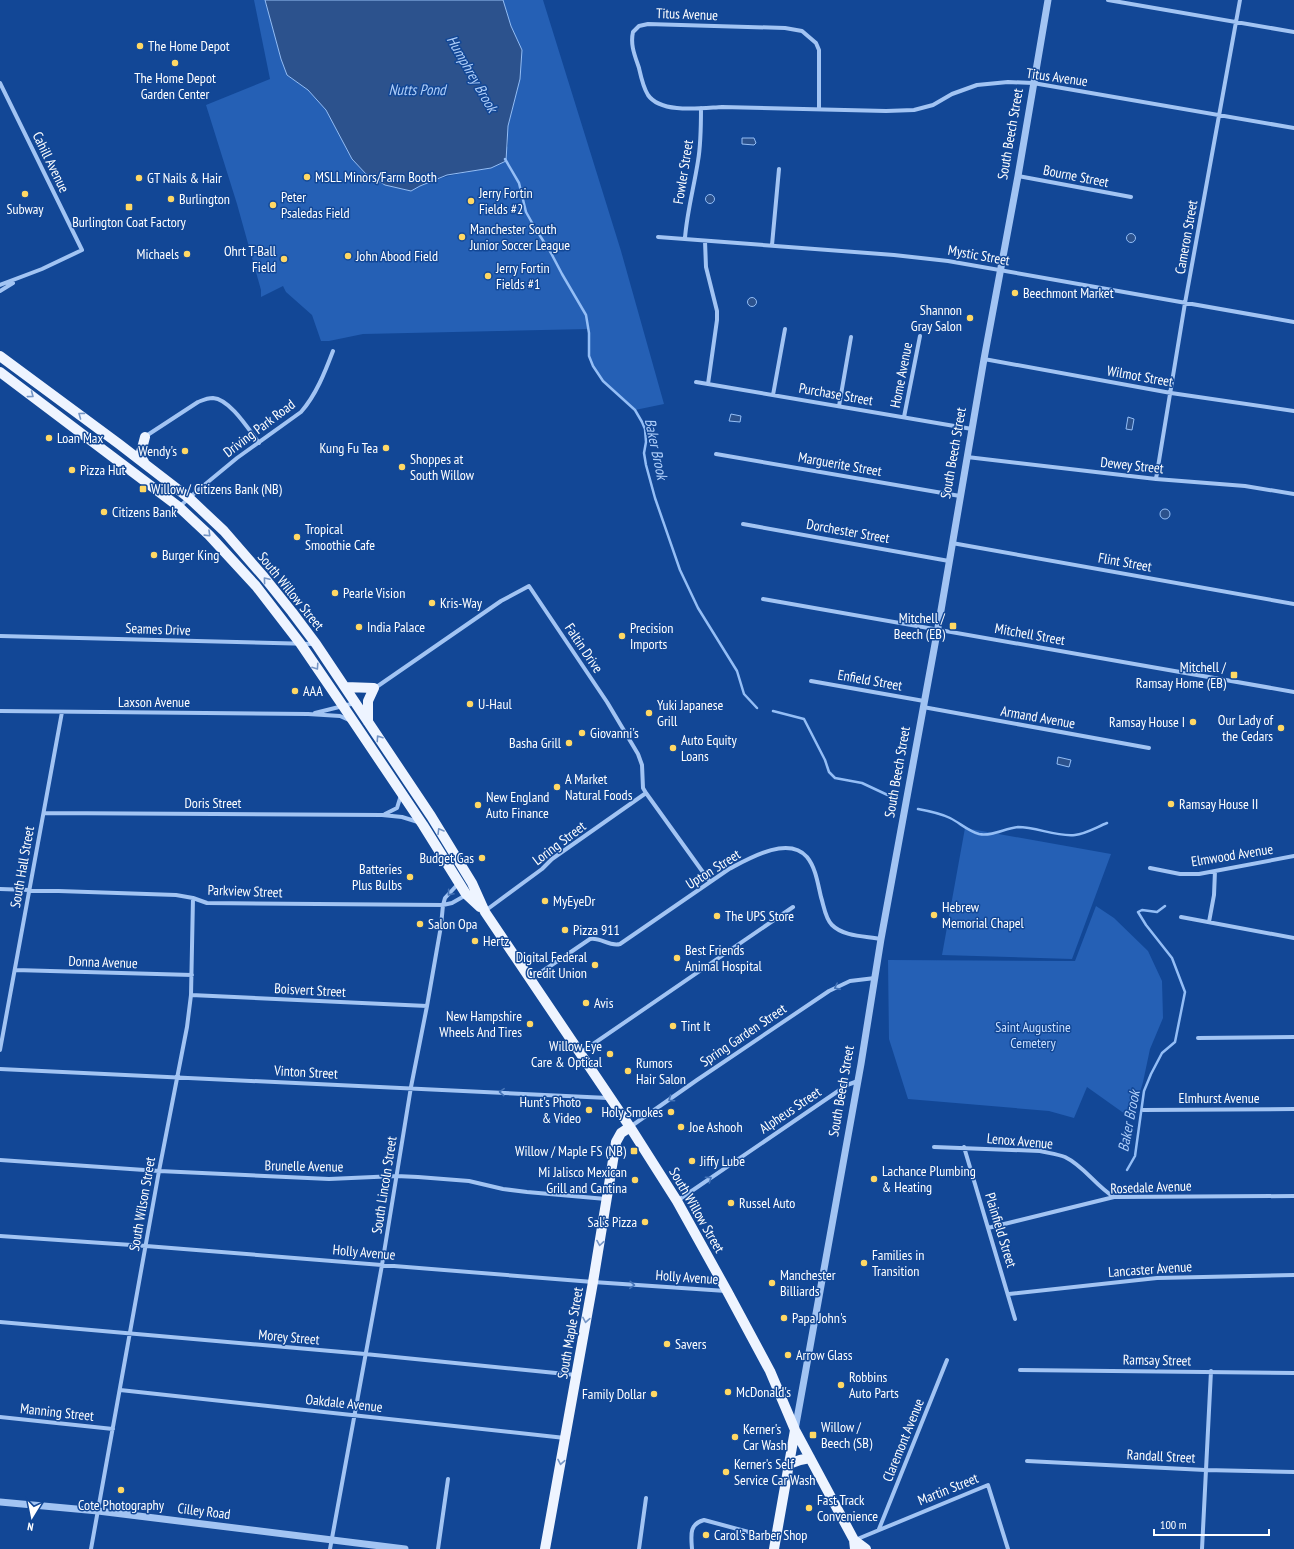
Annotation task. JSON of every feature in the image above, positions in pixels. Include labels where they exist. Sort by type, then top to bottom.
[{"type":"main road","name":"South Willow Street","points":[[1,357],[148,466],[189,498],[224,531],[264,577],[316,644],[431,816],[468,876],[470,891]]},
{"type":"main road","name":"South Willow Street","points":[[0,372],[179,507],[209,534],[256,586],[300,644],[424,825],[459,883],[470,891],[485,912],[630,1127],[677,1201],[770,1371],[795,1430],[854,1544],[866,1549]]},
{"type":"main road","points":[[126,449],[145,437]]},
{"type":"main road","points":[[145,437],[140,456],[148,466]]},
{"type":"main road","points":[[345,687],[374,688],[368,701],[368,722]]},
{"type":"main road","name":"South Maple Street","points":[[545,1549],[593,1282],[616,1142],[621,1133],[630,1127]]},
{"type":"main road","name":"South Beech Street","points":[[775,1544],[795,1430]]},
{"type":"main road","points":[[789,1464],[810,1458]]},
{"type":"street","name":"South Beech Street","points":[[795,1430],[858,1081],[881,939],[1018,176],[1048,0]]},
{"type":"street","points":[[1108,0],[1294,32]]},
{"type":"street","name":"Cameron Street","points":[[1156,479],[1185,303],[1240,0]]},
{"type":"street","name":"Titus Avenue","points":[[819,109],[819,50],[816,43],[802,31],[758,26],[648,24],[639,26],[633,32],[632,41],[647,94],[660,105],[669,107],[899,111],[914,110],[933,105],[952,94],[977,85],[1008,82],[1033,83],[1294,128]]},
{"type":"street","name":"Cahill Avenue","points":[[0,83],[82,250],[19,279]]},
{"type":"street","name":"Fowler Street","points":[[685,238],[698,161],[701,134],[701,108]]},
{"type":"street","points":[[772,245],[779,169]]},
{"type":"street","name":"Bourne Street","points":[[1018,176],[1131,198]]},
{"type":"street","name":"Mystic Street","points":[[658,237],[933,259],[1294,322]]},
{"type":"street","points":[[705,241],[706,267],[718,316],[708,384]]},
{"type":"street","points":[[0,286],[19,279]]},
{"type":"street","points":[[0,291],[19,279]]},
{"type":"street","points":[[773,395],[785,329]]},
{"type":"street","points":[[839,406],[851,336]]},
{"type":"street","name":"Home Avenue","points":[[904,417],[920,336]]},
{"type":"street","name":"Driving Park Road","points":[[179,507],[237,458],[296,416],[306,405],[328,364],[333,351]]},
{"type":"street","name":"Wilmot Street","points":[[984,359],[1171,392],[1294,411]]},
{"type":"street","name":"Purchase Street","points":[[696,382],[972,429]]},
{"type":"street","points":[[145,437],[198,402],[214,398],[222,401],[229,407],[259,443]]},
{"type":"street","name":"Marguerite Street","points":[[716,454],[960,496]]},
{"type":"street","name":"Dewey Street","points":[[967,457],[1156,479],[1245,486],[1294,494]]},
{"type":"street","name":"Dorchester Street","points":[[743,524],[949,561]]},
{"type":"street","name":"Flint Street","points":[[952,542],[1294,604]]},
{"type":"street","name":"Faltin Drive","points":[[374,688],[501,601],[529,586],[607,702],[638,754],[642,765],[643,788],[646,793],[710,882]]},
{"type":"street","name":"Mitchell Street","points":[[763,598],[1294,692]]},
{"type":"street","name":"Seames Drive","points":[[0,636],[316,644]]},
{"type":"street","name":"Enfield Street","points":[[811,681],[924,704]]},
{"type":"street","name":"Laxson Avenue","points":[[308,714],[355,703]]},
{"type":"street","name":"Armand Avenue","points":[[924,704],[1149,748]]},
{"type":"street","name":"Laxson Avenue","points":[[0,711],[308,714],[340,716],[353,722]]},
{"type":"street","name":"South Hall Street","points":[[0,1050],[62,712]]},
{"type":"street","points":[[382,815],[397,808],[402,793]]},
{"type":"street","name":"Loring Street","points":[[485,912],[552,860],[646,793]]},
{"type":"street","name":"Doris Street","points":[[44,812],[382,815],[408,818],[424,825]]},
{"type":"street","name":"Upton Street","points":[[530,980],[590,939],[600,939],[613,945],[620,944],[729,869],[747,859],[778,848],[791,848],[804,855],[811,864],[827,917],[833,926],[842,932],[881,939]]},
{"type":"street","name":"Elmwood Avenue","points":[[1150,868],[1180,874],[1199,874],[1294,856]]},
{"type":"street","points":[[1210,922],[1216,871]]},
{"type":"street","name":"South Lincoln Street","points":[[330,1549],[382,1265],[411,1087],[441,926],[443,905],[445,898],[468,876]]},
{"type":"street","name":"Parkview Street","points":[[0,890],[176,895],[193,898],[207,903],[443,905]]},
{"type":"street","points":[[443,905],[452,903],[470,891]]},
{"type":"street","name":"South Wilson Street","points":[[91,1549],[159,1171],[187,1027],[192,976],[193,898]]},
{"type":"street","points":[[580,1053],[793,907]]},
{"type":"street","points":[[1181,917],[1294,938]]},
{"type":"street","name":"Donna Avenue","points":[[15,970],[192,976]]},
{"type":"street","name":"Spring Garden Street","points":[[630,1127],[830,991],[850,981],[875,978]]},
{"type":"street","name":"Boisvert Street","points":[[191,995],[427,1006]]},
{"type":"street","points":[[1198,1038],[1294,1038]]},
{"type":"street","name":"Vinton Street","points":[[0,1069],[411,1087],[610,1098]]},
{"type":"street","name":"Alpheus Street","points":[[677,1201],[847,1085],[858,1081]]},
{"type":"street","name":"Elmhurst Avenue","points":[[1143,1110],[1294,1109]]},
{"type":"street","name":"Lenox Avenue","points":[[934,1147],[1040,1151],[1056,1154],[1072,1161],[1105,1192],[1114,1197]]},
{"type":"street","name":"Plainfield Street","points":[[964,1147],[1009,1294],[1015,1319]]},
{"type":"street","name":"Brunelle Avenue","points":[[0,1160],[159,1171],[330,1179],[396,1176],[469,1181],[503,1189],[607,1199]]},
{"type":"street","name":"Rosedale Avenue","points":[[988,1228],[1114,1197],[1294,1196]]},
{"type":"street","name":"Holly Avenue","points":[[0,1236],[727,1291]]},
{"type":"street","name":"Lancaster Avenue","points":[[1009,1294],[1157,1278],[1294,1275]]},
{"type":"street","name":"Morey Street","points":[[0,1322],[365,1354],[576,1375]]},
{"type":"street","name":"Claremont Avenue","points":[[879,1529],[947,1360]]},
{"type":"street","name":"Ramsay Street","points":[[1020,1370],[1294,1373]]},
{"type":"street","points":[[1202,1549],[1211,1371]]},
{"type":"street","name":"Oakdale Avenue","points":[[120,1390],[354,1414],[565,1438]]},
{"type":"street","name":"Manning Street","points":[[0,1417],[112,1429]]},
{"type":"street","name":"Randall Street","points":[[1027,1461],[1205,1470],[1294,1472]]},
{"type":"street","points":[[438,1549],[448,1480]]},
{"type":"street","name":"Martin Street","points":[[854,1544],[879,1529],[988,1485],[1008,1549]]},
{"type":"street","points":[[639,1549],[646,1498]]},
{"type":"street","name":"Cilley Road","points":[[0,1502],[98,1511],[405,1549]]},
{"type":"street","points":[[692,1549],[692,1532],[694,1526],[697,1522],[704,1520],[775,1544]]},
{"type":"green space","points":[[254,0],[265,0],[281,59],[287,75],[308,90],[326,110],[352,159],[366,174],[385,185],[411,191],[440,178],[491,168],[508,146],[508,126],[520,79],[522,50],[511,26],[503,0],[543,0],[621,251],[664,404],[635,410],[609,386],[597,373],[590,358],[588,329],[363,334],[329,341],[321,341],[312,315],[286,292],[283,286],[261,297],[261,290],[237,204],[206,105],[270,79]]},
{"type":"green space","points":[[965,828],[1111,854],[1072,959],[942,955]]},
{"type":"green space","name":"Saint Augustine Cemetery","points":[[1096,906],[1114,918],[1148,951],[1162,981],[1163,1018],[1150,1049],[1143,1082],[1132,1119],[1087,1087],[1074,1118],[1049,1111],[908,1099],[889,1039],[888,960],[1075,961]]},
{"type":"water","name":"Nutts Pond","points":[[265,0],[503,0],[511,26],[522,50],[520,79],[508,126],[506,161],[491,168],[447,175],[411,191],[385,185],[366,174],[352,159],[326,110],[308,90],[287,75],[281,59]]},
{"type":"water","points":[[742,138],[754,138],[756,143],[754,145],[742,144]]},
{"type":"water","points":[[710,194],[715,199],[710,204],[705,199]]},
{"type":"water","points":[[1129,234],[1133,234],[1135,238],[1133,242],[1129,242],[1127,240],[1127,236]]},
{"type":"water","points":[[750,298],[754,298],[756,302],[754,306],[750,306],[748,304],[748,300]]},
{"type":"water","points":[[731,414],[741,416],[740,422],[729,421]]},
{"type":"water","points":[[1128,417],[1134,419],[1132,430],[1126,429]]},
{"type":"water","points":[[1165,509],[1170,514],[1165,519],[1160,514]]},
{"type":"water","points":[[1058,757],[1071,760],[1069,767],[1057,764]]},
{"type":"waterway","name":"Baker Brook","points":[[505,159],[519,183],[526,212],[586,315],[589,333],[589,356],[593,366],[603,381],[635,410],[642,422],[645,429],[646,442],[644,453],[646,465],[655,498],[680,570],[698,608],[737,671],[744,694],[757,708]]},
{"type":"waterway","name":"Baker Brook","points":[[773,711],[804,719],[825,760],[829,772],[835,778],[862,783],[894,798]]},
{"type":"waterway","name":"Baker Brook","points":[[918,809],[946,816],[971,831],[984,835],[1018,827],[1025,827],[1061,835],[1075,835],[1087,832],[1107,823]]},
{"type":"waterway","name":"Baker Brook","points":[[1127,1170],[1135,1156],[1144,1091],[1162,1053],[1175,1042],[1185,992],[1172,958],[1146,925],[1138,912],[1142,910],[1157,912],[1165,906]]},
{"type":"place","name":"The Home Depot","points":[[140,46]]},
{"type":"place","name":"The Home Depot Garden Center","points":[[175,63]]},
{"type":"place","name":"MSLL Minors/Farm Booth","points":[[307,177]]},
{"type":"place","name":"GT Nails & Hair","points":[[139,178]]},
{"type":"place","name":"Subway","points":[[25,194]]},
{"type":"place","name":"Burlington","points":[[171,199]]},
{"type":"place","name":"Jerry Fortin Fields #2","points":[[471,201]]},
{"type":"place","name":"Peter Psaledas Field","points":[[273,205]]},
{"type":"place","name":"Burlington Coat Factory","points":[[129,207]]},
{"type":"place","name":"Manchester South Junior Soccer League","points":[[462,237]]},
{"type":"place","name":"Michaels","points":[[187,254]]},
{"type":"place","name":"John Abood Field","points":[[348,256]]},
{"type":"place","name":"Ohrt T-Ball Field","points":[[284,259]]},
{"type":"place","name":"Jerry Fortin Fields #1","points":[[488,276]]},
{"type":"place","name":"Beechmont Market","points":[[1015,293]]},
{"type":"place","name":"Shannon Gray Salon","points":[[970,318]]},
{"type":"place","name":"Loan Max","points":[[49,438]]},
{"type":"place","name":"Kung Fu Tea","points":[[386,448]]},
{"type":"place","name":"Wendy's","points":[[185,451]]},
{"type":"place","name":"Shoppes at South Willow","points":[[402,467]]},
{"type":"place","name":"Pizza Hut","points":[[72,470]]},
{"type":"place","name":"Willow / Citizens Bank (NB)","points":[[143,489]]},
{"type":"place","name":"Citizens Bank","points":[[104,512]]},
{"type":"place","name":"Tropical Smoothie Cafe","points":[[297,537]]},
{"type":"place","name":"Burger King","points":[[154,555]]},
{"type":"place","name":"Pearle Vision","points":[[335,593]]},
{"type":"place","name":"Kris-Way","points":[[432,603]]},
{"type":"place","name":"Mitchell / Beech (EB)","points":[[953,626]]},
{"type":"place","name":"India Palace","points":[[359,627]]},
{"type":"place","name":"Precision Imports","points":[[622,636]]},
{"type":"place","name":"Mitchell / Ramsay Home (EB)","points":[[1234,675]]},
{"type":"place","name":"AAA","points":[[295,691]]},
{"type":"place","name":"U-Haul","points":[[470,704]]},
{"type":"place","name":"Yuki Japanese Grill","points":[[649,713]]},
{"type":"place","name":"Ramsay House I","points":[[1193,722]]},
{"type":"place","name":"Our Lady of the Cedars","points":[[1281,728]]},
{"type":"place","name":"Giovanni's","points":[[582,733]]},
{"type":"place","name":"Basha Grill","points":[[569,743]]},
{"type":"place","name":"Auto Equity Loans","points":[[673,748]]},
{"type":"place","name":"A Market Natural Foods","points":[[557,787]]},
{"type":"place","name":"Ramsay House II","points":[[1171,804]]},
{"type":"place","name":"New England Auto Finance","points":[[478,805]]},
{"type":"place","name":"Budget Gas","points":[[482,858]]},
{"type":"place","name":"Batteries Plus Bulbs","points":[[410,877]]},
{"type":"place","name":"MyEyeDr","points":[[545,901]]},
{"type":"place","name":"Hebrew Memorial Chapel","points":[[934,915]]},
{"type":"place","name":"The UPS Store","points":[[717,916]]},
{"type":"place","name":"Salon Opa","points":[[420,924]]},
{"type":"place","name":"Pizza 911","points":[[565,930]]},
{"type":"place","name":"Hertz","points":[[475,941]]},
{"type":"place","name":"Best Friends Animal Hospital","points":[[677,958]]},
{"type":"place","name":"Digital Federal Credit Union","points":[[595,965]]},
{"type":"place","name":"Avis","points":[[586,1003]]},
{"type":"place","name":"New Hampshire Wheels And Tires","points":[[530,1024]]},
{"type":"place","name":"Tint It","points":[[673,1026]]},
{"type":"place","name":"Willow Eye Care & Optical","points":[[610,1054]]},
{"type":"place","name":"Rumors Hair Salon","points":[[628,1071]]},
{"type":"place","name":"Hunt's Photo & Video","points":[[589,1110]]},
{"type":"place","name":"Holy Smokes","points":[[671,1112]]},
{"type":"place","name":"Joe Ashooh","points":[[681,1127]]},
{"type":"place","name":"Willow / Maple FS (NB)","points":[[634,1151]]},
{"type":"place","name":"Jiffy Lube","points":[[692,1161]]},
{"type":"place","name":"Lachance Plumbing & Heating","points":[[874,1179]]},
{"type":"place","name":"Mi Jalisco Mexican Grill and Cantina","points":[[635,1180]]},
{"type":"place","name":"Russel Auto","points":[[731,1203]]},
{"type":"place","name":"Sal's Pizza","points":[[645,1222]]},
{"type":"place","name":"Families in Transition","points":[[864,1263]]},
{"type":"place","name":"Manchester Billiards","points":[[772,1283]]},
{"type":"place","name":"Papa John's","points":[[784,1318]]},
{"type":"place","name":"Savers","points":[[667,1344]]},
{"type":"place","name":"Arrow Glass","points":[[788,1355]]},
{"type":"place","name":"Robbins Auto Parts","points":[[841,1385]]},
{"type":"place","name":"McDonald's","points":[[728,1392]]},
{"type":"place","name":"Family Dollar","points":[[654,1394]]},
{"type":"place","name":"Willow / Beech (SB)","points":[[813,1435]]},
{"type":"place","name":"Kerner's Car Wash","points":[[735,1437]]},
{"type":"place","name":"Kerner's Self Service Car Wash","points":[[726,1472]]},
{"type":"place","name":"Cote Photography","points":[[121,1490]]},
{"type":"place","name":"Fast Track Convenience","points":[[809,1508]]},
{"type":"place","name":"Carol's Barber Shop","points":[[706,1535]]},
{"type":"water label","name":"Humphrey Brook","points":[[472,74]]}]
